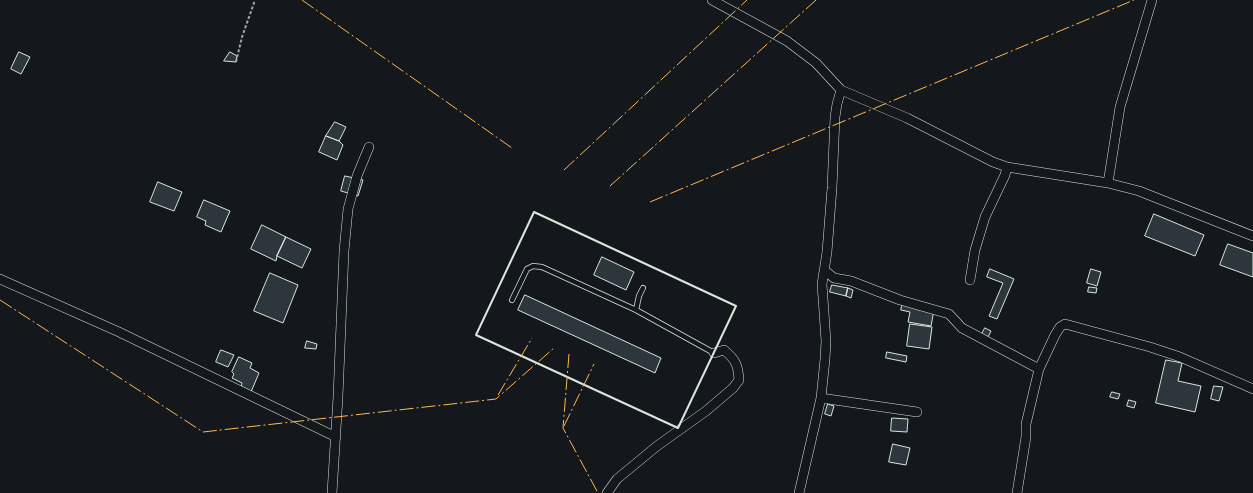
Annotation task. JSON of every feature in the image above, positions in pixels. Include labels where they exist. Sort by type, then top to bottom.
[{"type":"street","points":[[712,0],[787,41],[816,63],[841,90],[907,118],[946,137],[973,153],[1007,167],[1108,183],[1139,191],[1253,236]]},
{"type":"street","points":[[1108,183],[1120,107],[1152,0]]},
{"type":"street","points":[[799,493],[821,398],[826,341],[822,284],[832,188],[835,117],[841,90]]},
{"type":"street","points":[[332,493],[336,437],[344,251],[348,209],[357,176],[369,147]]},
{"type":"street","points":[[970,280],[985,217],[1005,175],[1007,167]]},
{"type":"street","points":[[824,270],[834,278],[850,281],[900,300],[949,314],[962,328],[1039,370]]},
{"type":"street","points":[[0,279],[119,332],[336,437]]},
{"type":"street","points":[[1017,493],[1026,437],[1026,424],[1039,370],[1055,335],[1064,324],[1150,347],[1253,389]]},
{"type":"street","points":[[607,493],[617,479],[657,446],[706,411],[733,388],[739,380],[737,363],[733,357],[724,350],[714,353]]},
{"type":"street","points":[[821,398],[917,412]]},
{"type":"lane","points":[[512,300],[527,269],[533,266],[542,267],[636,310],[714,353]]},
{"type":"lane","points":[[636,310],[639,296],[643,288]]},
{"type":"path","points":[[236,62],[242,37],[255,0]]},
{"type":"building","points":[[19,52],[30,57],[21,74],[11,69]]},
{"type":"building","points":[[230,52],[237,56],[236,62],[224,61]]},
{"type":"building","points":[[335,122],[346,127],[339,141],[326,136]]},
{"type":"building","points":[[326,136],[339,141],[343,145],[337,160],[319,152]]},
{"type":"building","points":[[345,176],[363,180],[358,196],[341,191]]},
{"type":"building","points":[[158,182],[182,192],[174,211],[150,202]]},
{"type":"building","points":[[204,200],[230,211],[221,232],[205,225],[206,221],[197,217]]},
{"type":"building","points":[[1154,214],[1204,235],[1195,256],[1145,236]]},
{"type":"building","points":[[262,225],[286,237],[276,261],[251,249]]},
{"type":"building","points":[[286,237],[311,249],[302,268],[277,256]]},
{"type":"building","points":[[1228,244],[1253,253],[1253,277],[1220,265]]},
{"type":"building","points":[[602,257],[634,272],[626,290],[594,275]]},
{"type":"building","points":[[990,269],[1014,279],[997,319],[989,316],[1003,283],[987,277]]},
{"type":"building","points":[[1091,269],[1101,272],[1097,286],[1087,283]]},
{"type":"building","points":[[270,273],[298,285],[283,323],[254,311]]},
{"type":"building","points":[[832,285],[848,288],[846,296],[830,292]]},
{"type":"building","points":[[1089,287],[1097,288],[1096,293],[1088,292]]},
{"type":"building","points":[[848,288],[853,290],[851,298],[846,296]]},
{"type":"building","points":[[525,295],[661,358],[655,373],[518,310]]},
{"type":"building","points":[[903,303],[934,310],[931,326],[908,322],[910,312],[901,310]]},
{"type":"building","points":[[910,324],[932,327],[929,349],[907,346]]},
{"type":"building","points":[[985,328],[991,331],[987,339],[981,336]]},
{"type":"building","points":[[307,341],[317,344],[316,349],[305,348]]},
{"type":"building","points":[[221,350],[234,355],[228,367],[216,362]]},
{"type":"building","points":[[887,352],[907,356],[906,362],[886,358]]},
{"type":"building","points":[[239,357],[252,363],[250,368],[259,373],[251,392],[241,387],[242,383],[232,378],[234,374],[232,372]]},
{"type":"building","points":[[1166,360],[1182,363],[1178,381],[1201,386],[1195,412],[1156,403]]},
{"type":"building","points":[[1214,386],[1223,387],[1219,401],[1211,399]]},
{"type":"building","points":[[1112,392],[1120,394],[1118,399],[1110,397]]},
{"type":"building","points":[[1129,400],[1136,402],[1134,408],[1127,406]]},
{"type":"building","points":[[828,404],[834,406],[831,416],[825,414]]},
{"type":"building","points":[[892,418],[908,419],[907,432],[891,431]]},
{"type":"building","points":[[893,444],[910,448],[906,465],[889,462]]},
{"type":"wall","points":[[534,212],[736,306],[678,428],[476,335],[534,212]]},
{"type":"power","points":[[302,0],[512,148]]},
{"type":"power","points":[[564,170],[747,0]]},
{"type":"power","points":[[610,186],[816,0]]},
{"type":"power","points":[[650,202],[1134,0]]},
{"type":"power","points":[[0,300],[203,432],[496,399],[554,348]]},
{"type":"power","points":[[498,395],[532,338]]},
{"type":"power","points":[[569,354],[563,428],[598,493]]},
{"type":"power","points":[[564,426],[594,364]]}]
